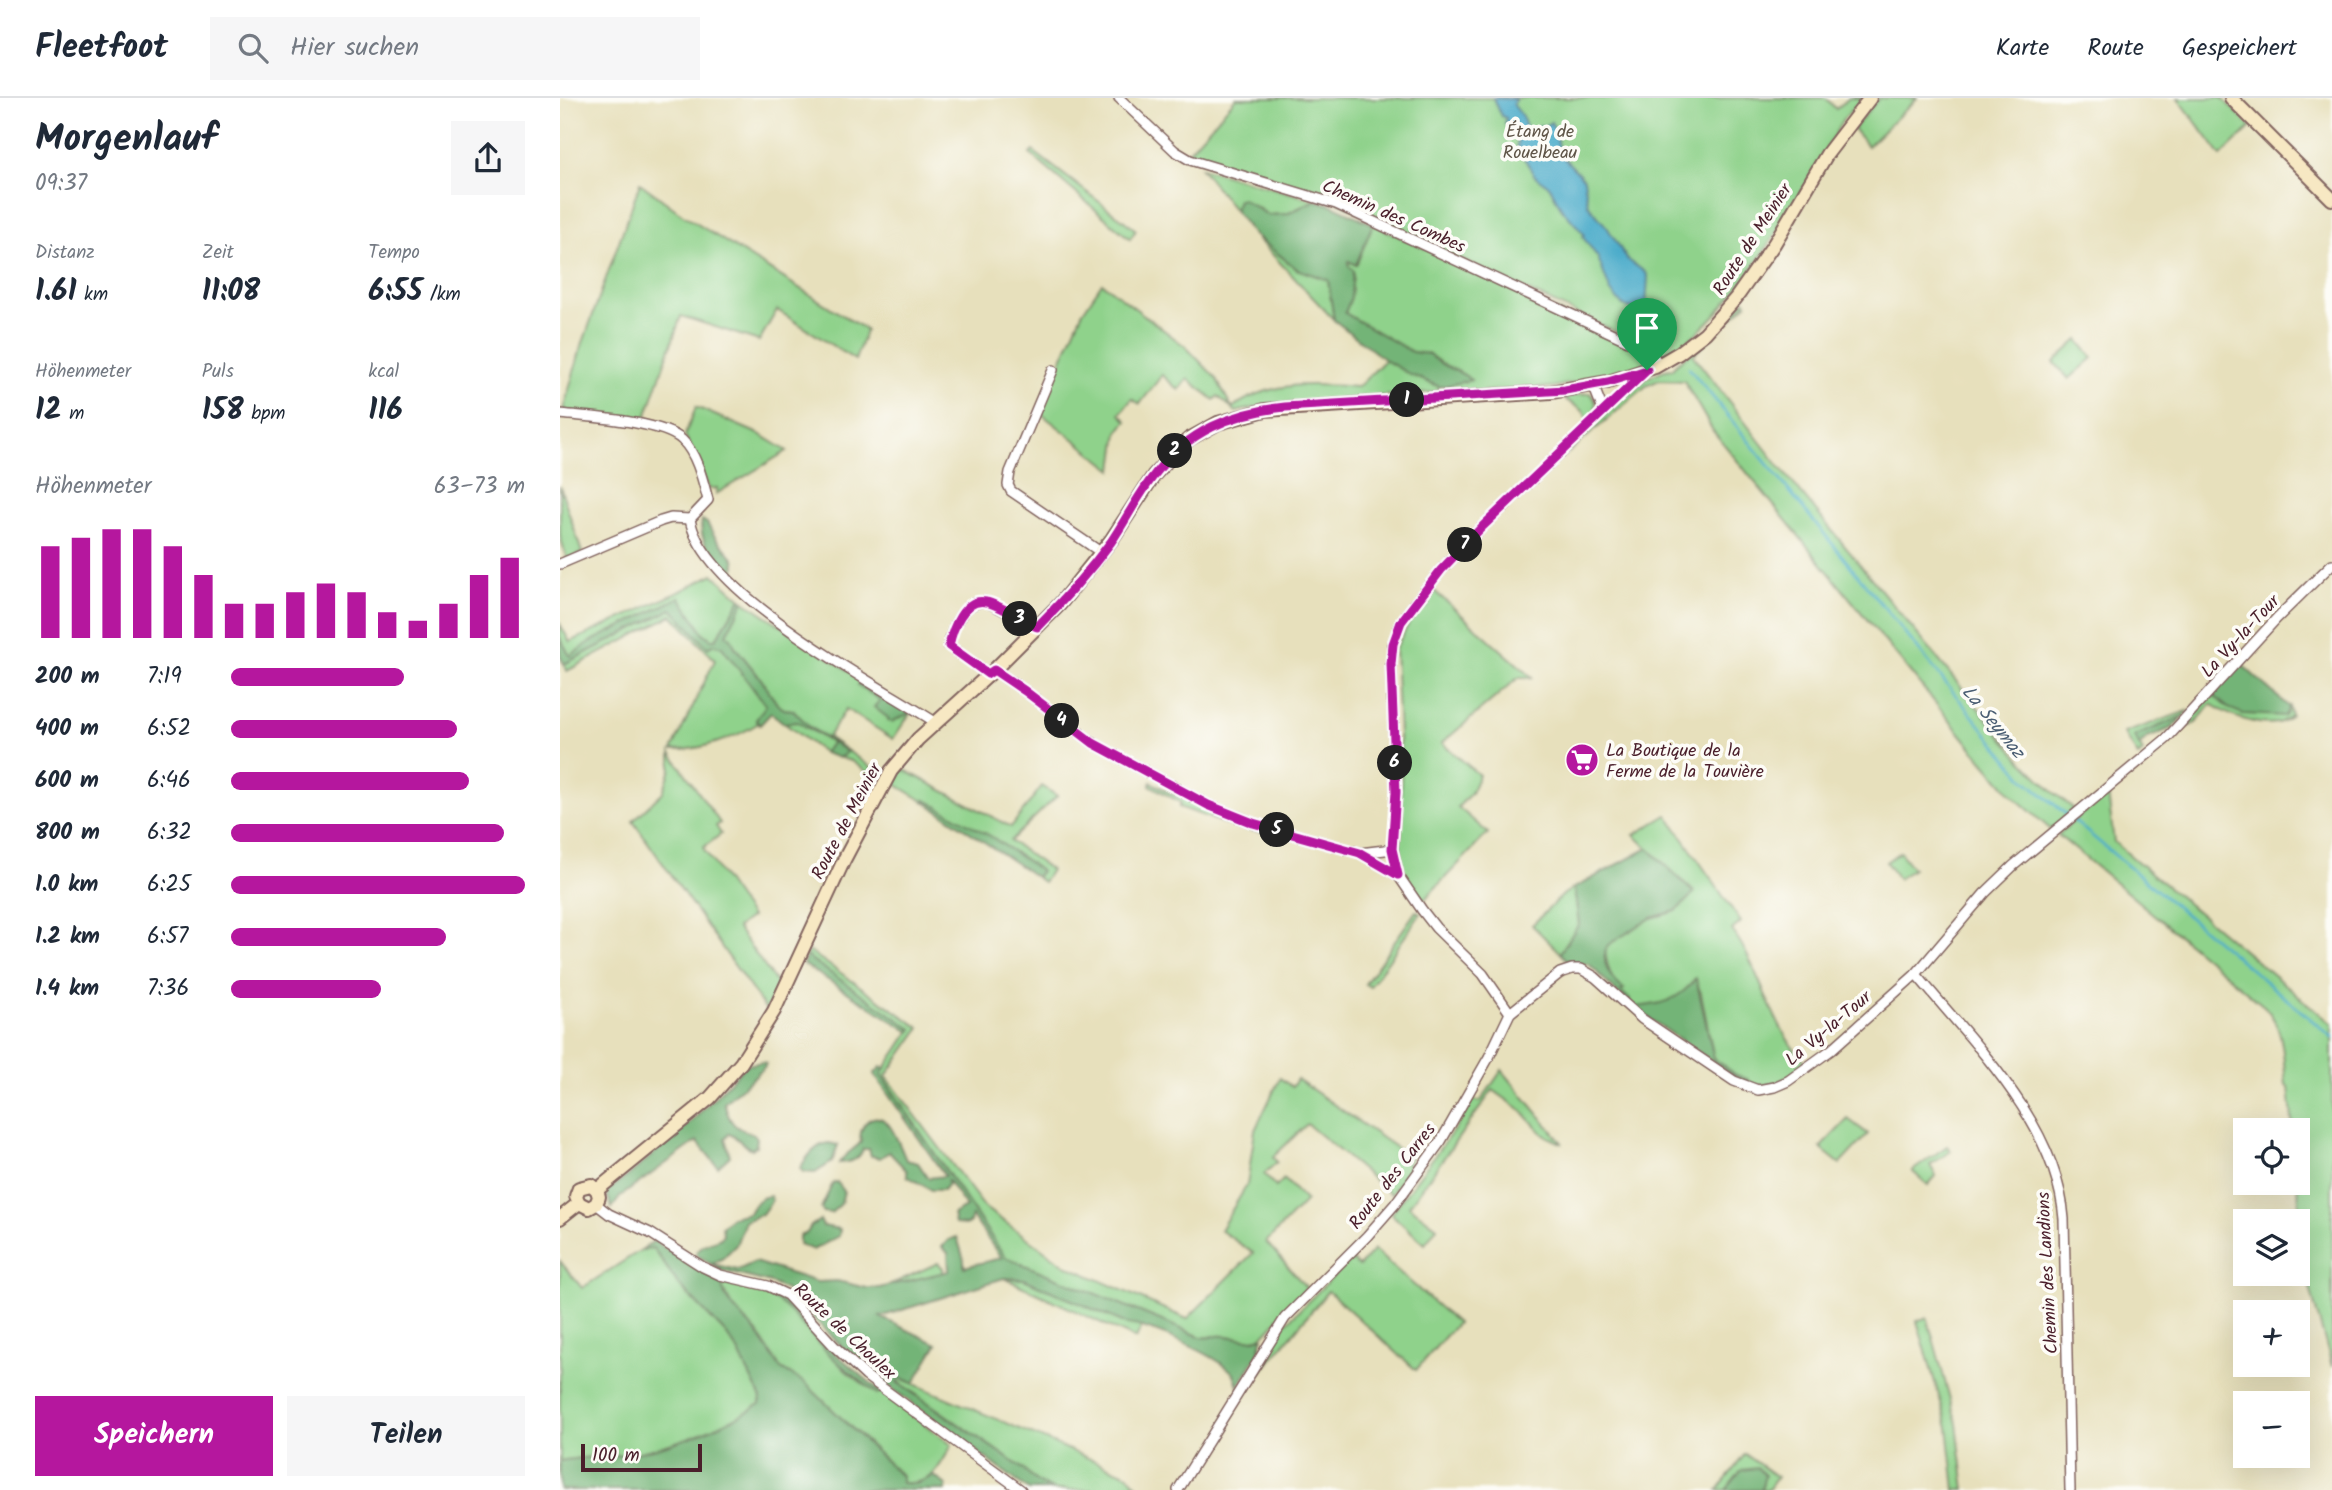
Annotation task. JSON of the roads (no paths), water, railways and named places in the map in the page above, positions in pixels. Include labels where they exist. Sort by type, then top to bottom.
[{"type":"street","name":"Chemin des Combes","points":[[1119,98],[1175,151],[1190,160],[1336,204],[1641,347],[1653,355],[1653,368]]},
{"type":"street","name":"Route de Meinier","points":[[597,1190],[710,1098],[751,1049],[774,1011],[872,803],[906,752],[1067,596],[1102,553],[1167,459],[1200,432],[1236,416],[1285,407],[1528,393],[1593,385],[1653,368],[1705,332],[1737,299],[1774,244],[1828,154],[1870,98]]},
{"type":"street","points":[[2231,98],[2332,199]]},
{"type":"street","points":[[1510,1013],[1483,974],[1436,928],[1398,875],[1392,849],[1396,792],[1391,664],[1393,644],[1398,629],[1419,597],[1455,555],[1549,466],[1603,410],[1653,368]]},
{"type":"street","points":[[1053,370],[1010,472],[1008,485],[1011,491],[1102,553]]},
{"type":"street","points":[[1593,385],[1603,410]]},
{"type":"street","points":[[560,414],[653,427],[679,438],[695,461],[708,500],[690,519],[691,529],[701,550],[722,574],[748,599],[826,654],[935,722]]},
{"type":"street","points":[[560,564],[661,521],[671,518],[690,519]]},
{"type":"street","name":"La Vy-la-Tour","points":[[1510,1013],[1560,973],[1581,969],[1595,977],[1642,1019],[1713,1068],[1743,1085],[1763,1090],[1788,1081],[1821,1059],[1916,974],[1999,879],[2173,732],[2238,660],[2332,564]]},
{"type":"street","points":[[1037,627],[987,602],[978,602],[966,610],[957,621],[949,646],[1025,691],[1093,743],[1208,805],[1253,823],[1360,853],[1398,875]]},
{"type":"street","points":[[1360,853],[1392,849]]},
{"type":"street","name":"Chemin des Landions","points":[[1916,974],[2011,1091],[2045,1145],[2058,1180],[2064,1219],[2070,1490]]},
{"type":"street","name":"Route des Carres","points":[[1178,1490],[1285,1318],[1367,1236],[1395,1204],[1441,1141],[1489,1057],[1510,1013]]},
{"type":"street","points":[[591,1185],[597,1190],[599,1197],[596,1204],[589,1208],[579,1203],[577,1192],[583,1186],[591,1185]]},
{"type":"street","points":[[560,1219],[579,1203]]},
{"type":"street","name":"Route de Choulex","points":[[596,1204],[609,1214],[650,1233],[703,1268],[720,1275],[768,1286],[787,1295],[866,1376],[1021,1490]]},
{"type":"water","points":[[1493,98],[1516,99],[1513,104],[1526,127],[1536,129],[1551,122],[1561,155],[1584,179],[1588,205],[1607,227],[1627,259],[1646,273],[1646,307],[1649,310],[1646,312],[1637,307],[1633,309],[1622,305],[1610,290],[1598,258],[1583,237],[1584,234],[1561,208],[1550,187],[1535,176]]},
{"type":"waterway","name":"La Seymaz","points":[[1648,313],[1661,332]]},
{"type":"waterway","name":"La Seymaz","points":[[1689,368],[2024,779],[2332,1037]]},
{"type":"place","name":"La Boutique de la Ferme de la Touvière","points":[[1582,760]]},
{"type":"park label","name":"Étang de Rouelbeau","points":[[1540,141]]}]
